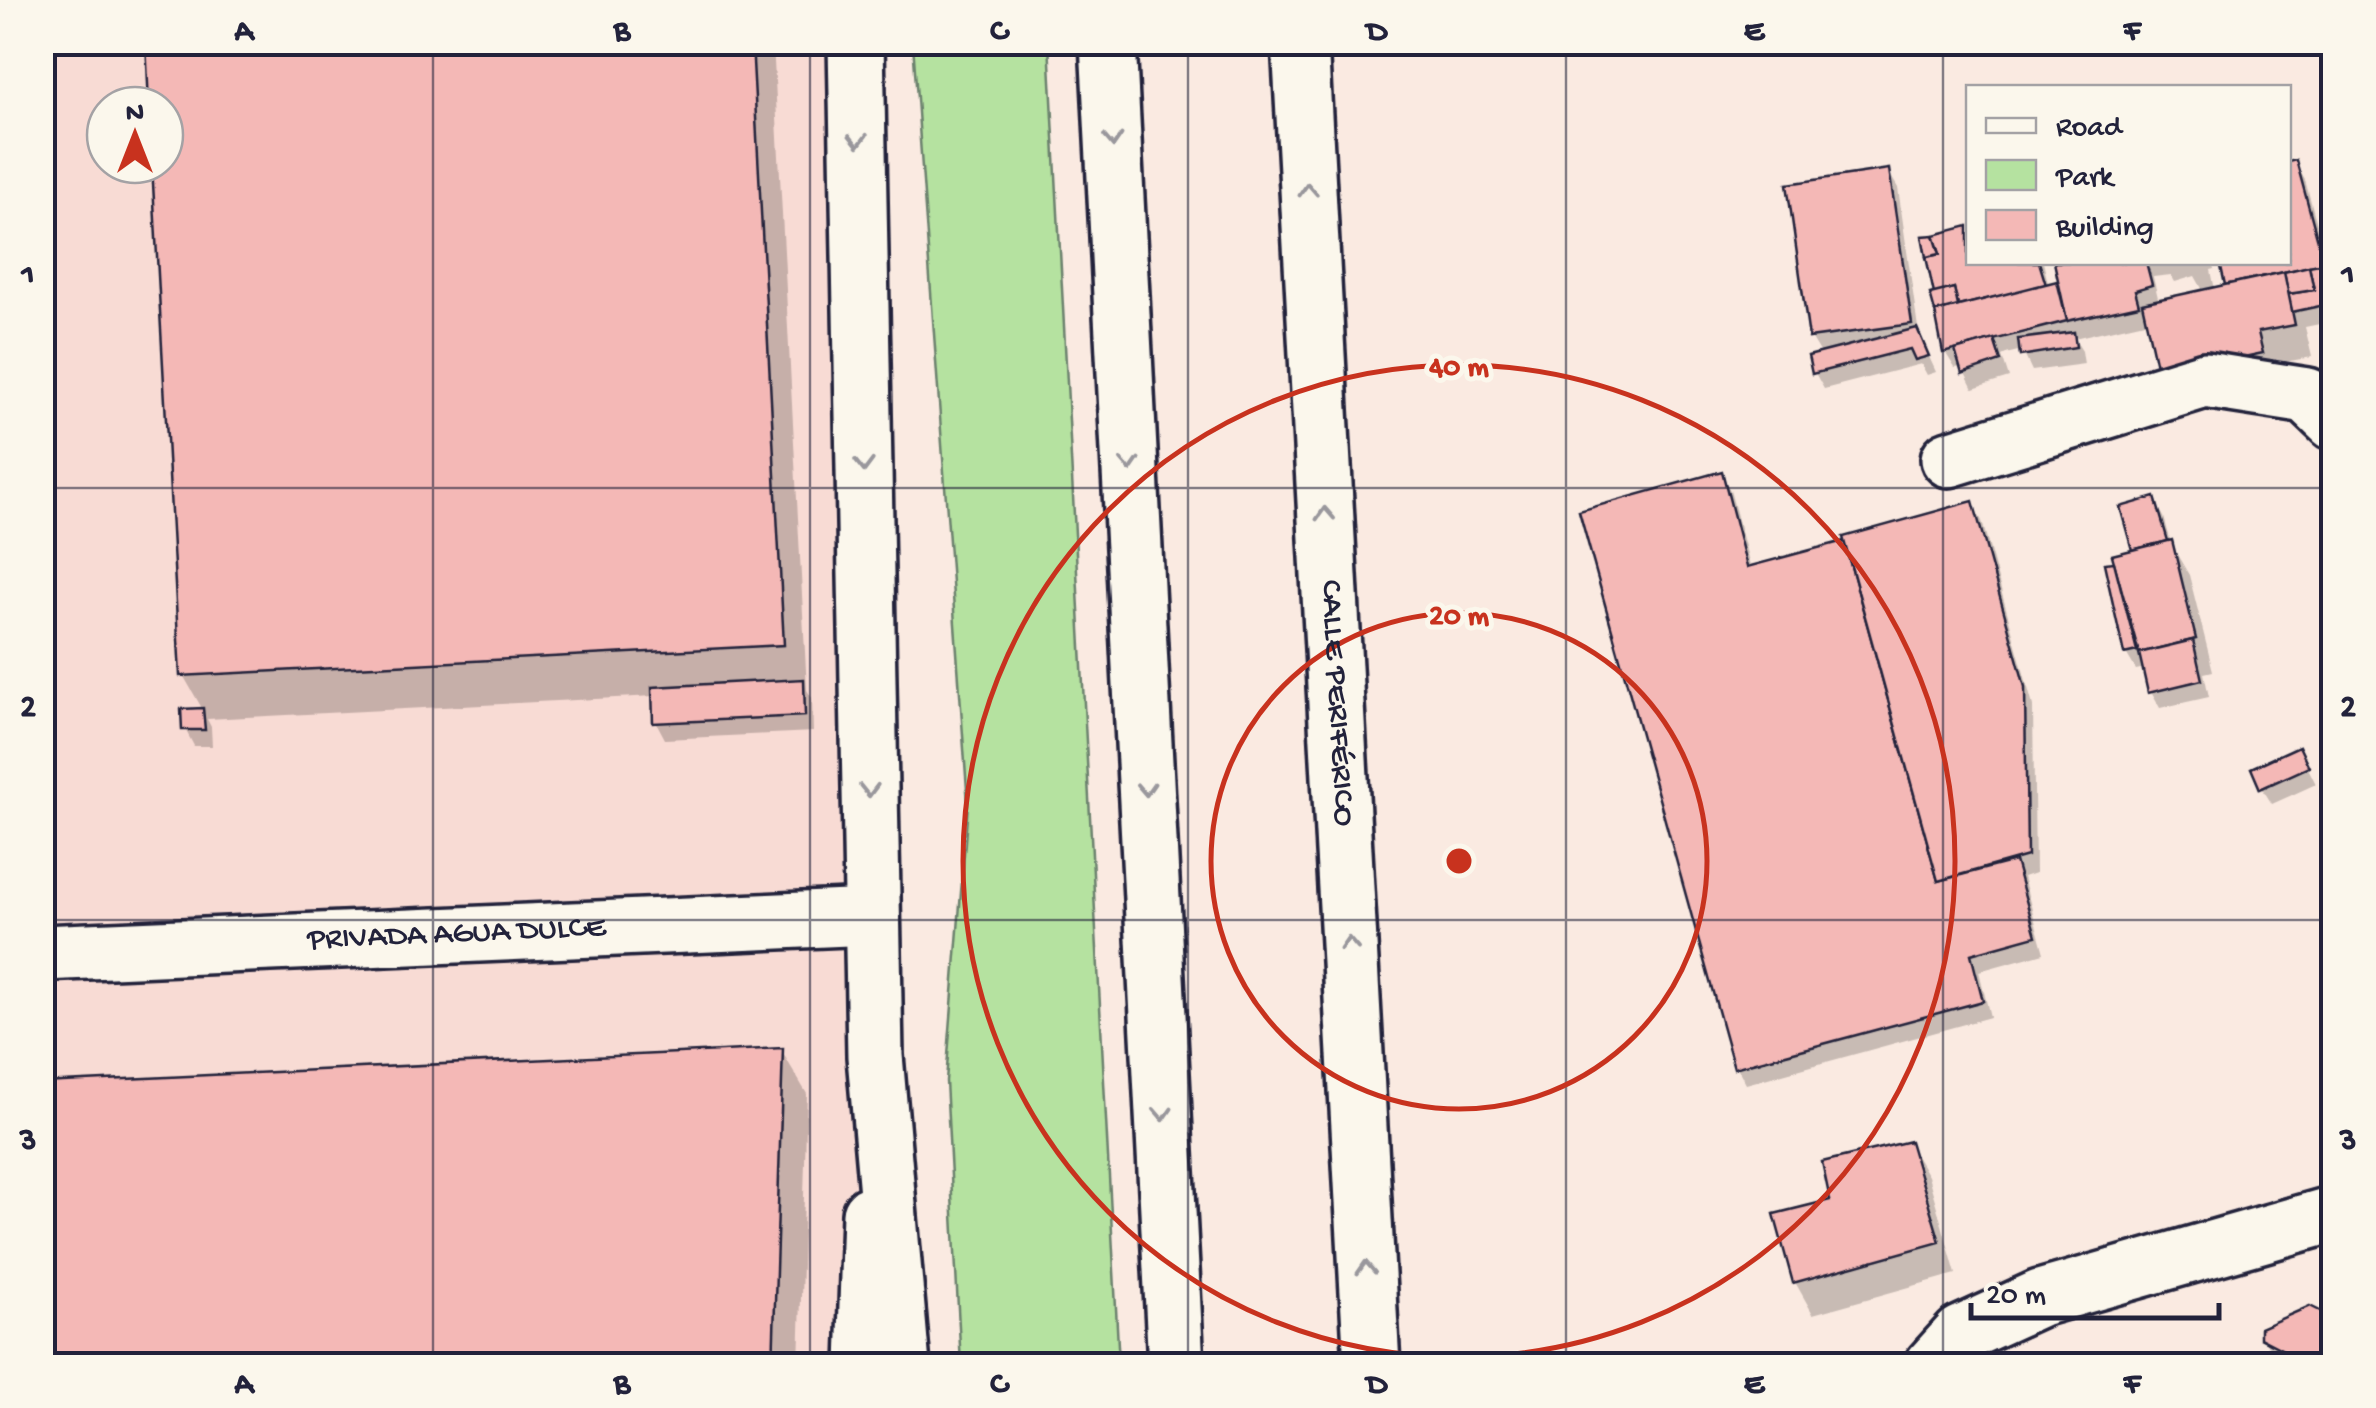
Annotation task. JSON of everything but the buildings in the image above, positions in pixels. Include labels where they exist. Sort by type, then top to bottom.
[{"type":"main road","points":[[856,42],[875,1056],[865,1366]]},
{"type":"main road","points":[[1108,42],[1176,1366]]},
{"type":"main road","name":"CALLE PERIFÉRICO","points":[[1300,42],[1372,1366]]},
{"type":"main road","points":[[1949,459],[2206,380],[2307,396],[2334,422]]},
{"type":"main road","name":"PRIVADA AGUA DULCE","points":[[42,953],[872,917]]},
{"type":"main road","points":[[875,1056],[902,1366]]},
{"type":"main road","points":[[1932,1366],[1960,1334],[2040,1298],[2334,1214]]},
{"type":"shaded area","points":[[42,43],[826,43],[856,920],[864,1365],[43,1365]]},
{"type":"green space","points":[[913,43],[1049,43],[1119,1365],[961,1365],[946,1081],[968,804]]}]
